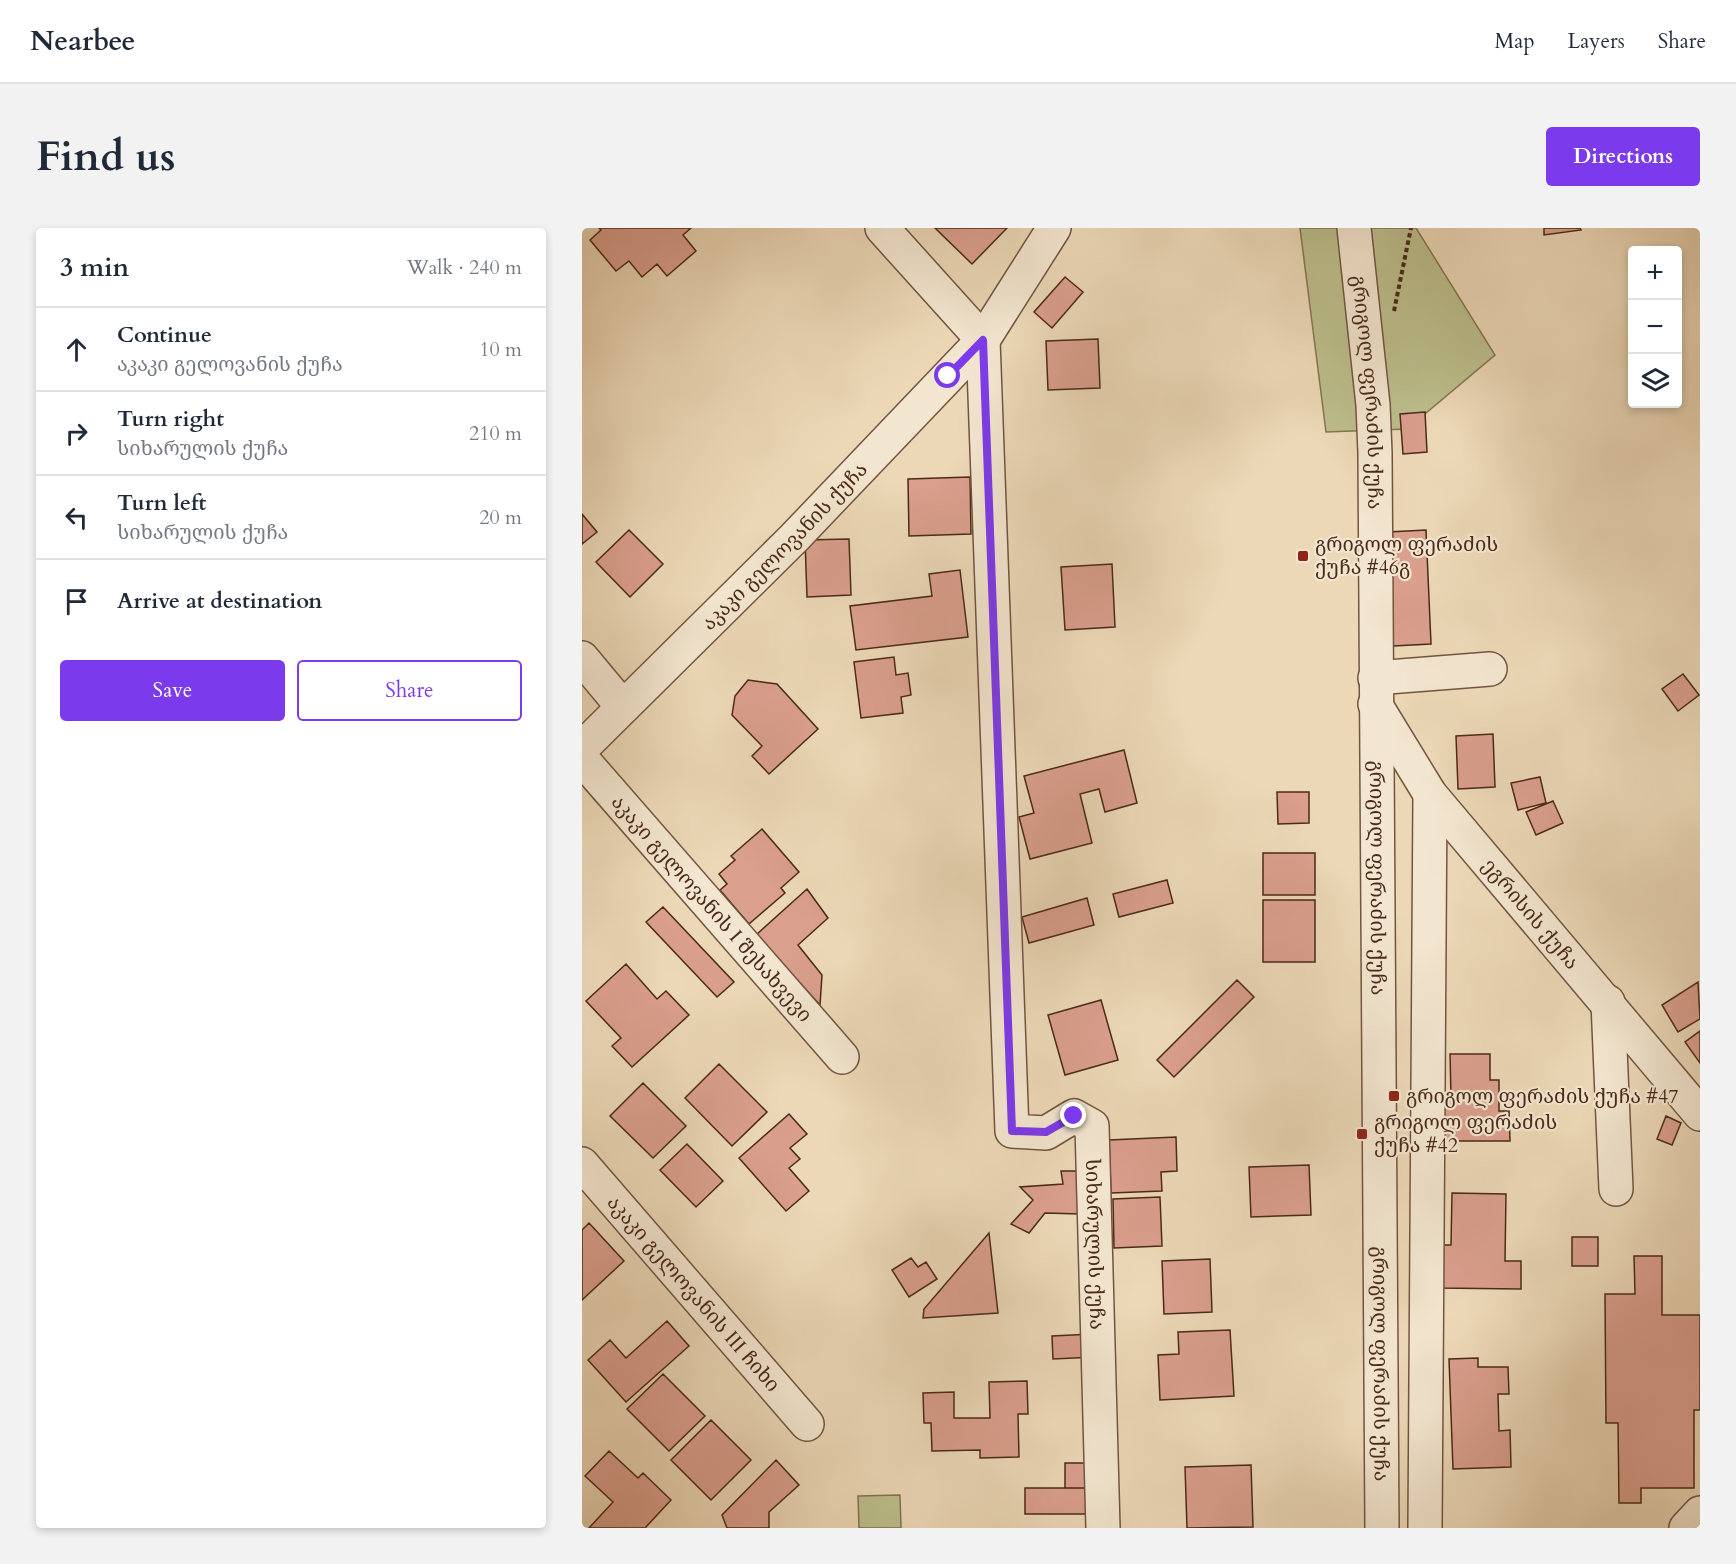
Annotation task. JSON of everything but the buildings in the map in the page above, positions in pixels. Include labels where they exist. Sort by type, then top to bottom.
[{"type":"street","points":[[882,228],[983,340]]},
{"type":"street","name":"აკაკი გელოვანის ქუჩა","points":[[582,748],[794,538],[983,340],[1054,228]]},
{"type":"street","name":"გრიგოლ ფერაძის ქუჩა","points":[[1354,228],[1373,405],[1382,1528]]},
{"type":"street","name":"სიხარულის ქუჩა","points":[[983,340],[1012,1131],[1046,1132],[1074,1116],[1092,1126],[1103,1528]]},
{"type":"street","points":[[582,658],[622,706]]},
{"type":"street","points":[[1375,691],[1490,669]]},
{"type":"street","name":"ეგრისის ქუჩა","points":[[1375,691],[1430,794],[1608,1002],[1700,1114]]},
{"type":"street","name":"აკაკი გელოვანის I შესახვევი","points":[[582,759],[842,1057]]},
{"type":"street","points":[[1425,1528],[1430,794]]},
{"type":"street","points":[[1608,1002],[1616,1189]]},
{"type":"street","name":"აკაკი გელოვანის III ჩიხი","points":[[582,1164],[807,1424]]},
{"type":"street","points":[[1686,1528],[1700,1513]]},
{"type":"green space","points":[[1300,228],[1416,228],[1495,355],[1407,429],[1326,432]]},
{"type":"green space","points":[[900,1495],[901,1528],[859,1528],[858,1496]]},
{"type":"place","name":"გრიგოლ ფერაძის ქუჩა #46გ","points":[[1303,556]]},
{"type":"place","name":"გრიგოლ ფერაძის ქუჩა #47","points":[[1394,1096]]},
{"type":"place","name":"გრიგოლ ფერაძის ქუჩა #42","points":[[1362,1134]]},
{"type":"route","points":[[948,376],[983,340],[1012,1131],[1046,1132],[1074,1116]]}]
